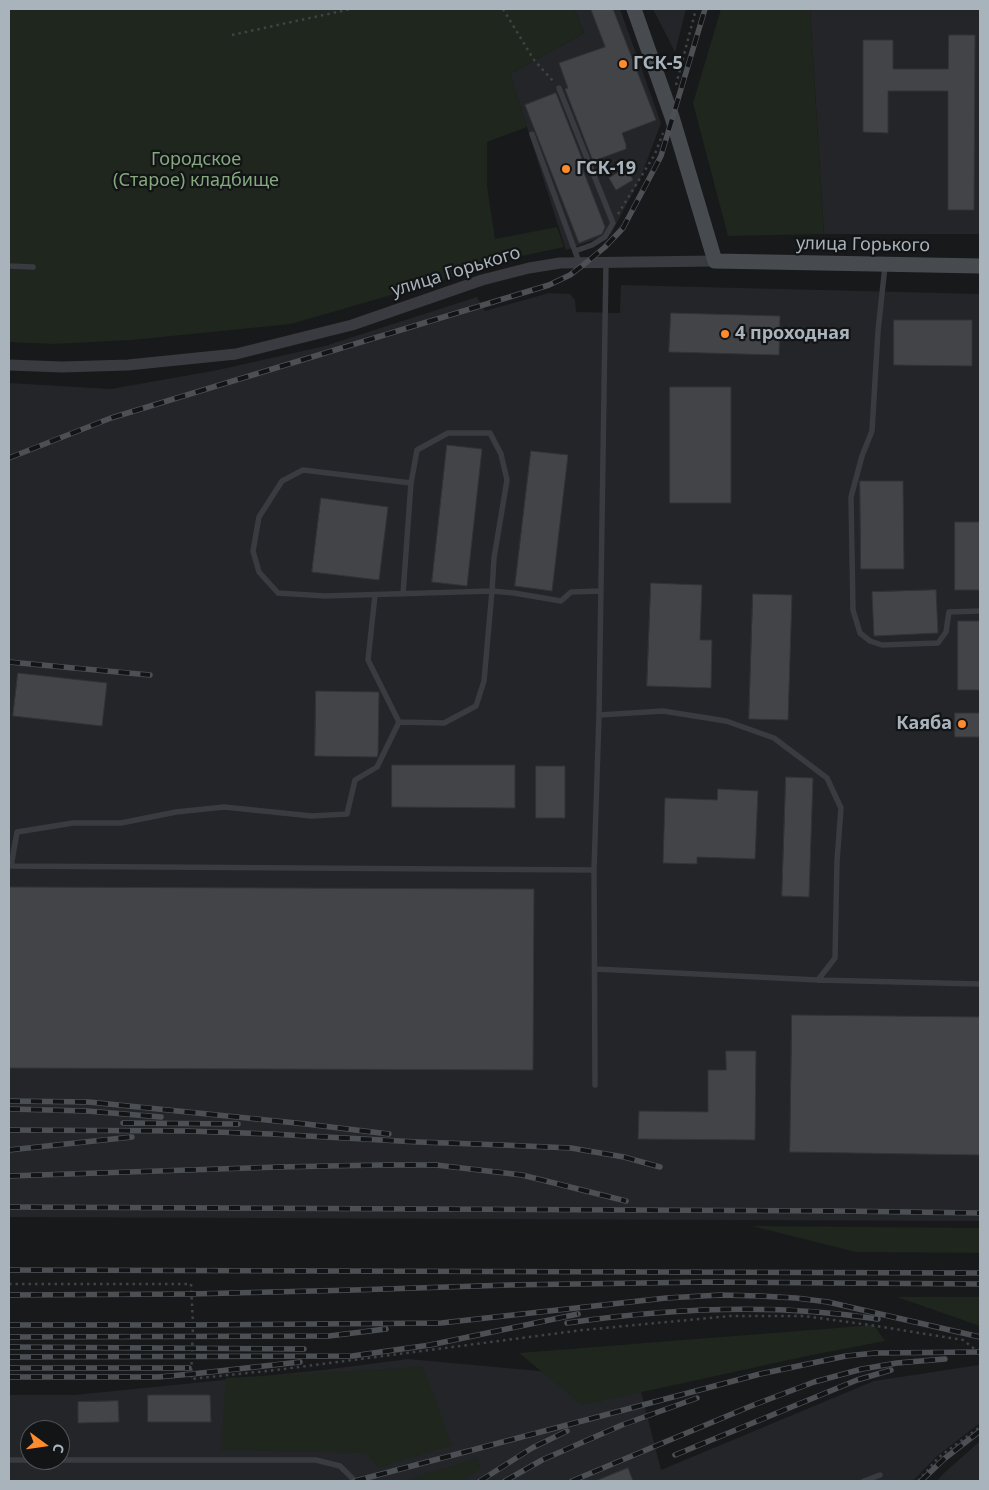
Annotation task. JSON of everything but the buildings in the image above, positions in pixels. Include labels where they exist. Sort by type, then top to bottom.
[{"type":"main road","points":[[634,9],[672,117],[715,261]]},
{"type":"main road","name":"улица Горького","points":[[715,261],[980,266]]},
{"type":"street","name":"улица Горького","points":[[9,365],[62,367],[128,366],[236,354],[352,325],[482,280],[530,268],[560,263],[577,257],[606,262],[715,261]]},
{"type":"lane","points":[[532,134],[577,257],[606,237],[613,223],[559,88]]},
{"type":"lane","points":[[595,1085],[596,969],[594,870],[599,715],[606,262]]},
{"type":"lane","points":[[885,264],[878,331],[872,431],[862,456],[851,497],[853,610],[860,633],[870,641],[882,645],[938,643],[946,632],[949,612],[980,611]]},
{"type":"lane","points":[[9,266],[33,267]]},
{"type":"lane","points":[[399,722],[444,723],[476,706],[484,681],[494,558],[507,480],[501,454],[490,433],[448,432],[417,450],[411,484],[403,594]]},
{"type":"lane","points":[[411,484],[302,470],[282,481],[259,516],[253,551],[259,572],[278,593],[325,596],[492,591],[561,601],[571,592],[600,591]]},
{"type":"lane","points":[[376,595],[368,660],[399,722]]},
{"type":"lane","points":[[599,715],[663,711],[726,721],[774,738],[828,778],[841,808],[837,860],[835,958],[818,980]]},
{"type":"lane","points":[[399,722],[377,767],[355,780],[347,814],[312,816],[224,806],[176,812],[121,823],[73,823],[17,832],[10,866],[594,870]]},
{"type":"lane","points":[[596,969],[818,980],[980,984]]},
{"type":"lane","points":[[70,1460],[316,1460],[340,1466],[355,1481]]},
{"type":"lane","points":[[864,1481],[880,1475]]},
{"type":"path","points":[[232,35],[352,9]]},
{"type":"path","points":[[503,9],[534,60],[559,88]]},
{"type":"path","points":[[9,1284],[191,1284],[193,1325],[191,1379],[285,1369],[583,1330],[730,1316],[804,1316],[870,1325],[963,1340],[976,1350],[980,1356]]},
{"type":"path","points":[[918,1481],[939,1457],[980,1427]]},
{"type":"shaded area","points":[[574,9],[620,9],[661,123],[640,179],[611,234],[566,250],[510,74],[584,33]]},
{"type":"shaded area","points":[[653,9],[686,9],[675,52]]},
{"type":"shaded area","points":[[799,9],[980,9],[980,234],[824,234],[810,10]]},
{"type":"shaded area","points":[[621,285],[980,294],[980,1221],[9,1217],[9,383],[111,389],[218,370],[325,346],[477,297],[485,311],[549,293],[570,294],[575,300],[576,312],[620,313]]},
{"type":"shaded area","points":[[408,1359],[638,1380],[661,1470],[874,1381],[979,1365],[980,1423],[937,1456],[913,1481],[9,1481],[9,1395],[74,1395],[323,1370]]},
{"type":"shaded area","points":[[980,1441],[980,1481],[937,1481],[943,1474]]},
{"type":"green space","name":"Городское (Старое) кладбище","points":[[9,9],[574,9],[584,33],[510,74],[527,127],[487,142],[487,186],[495,239],[557,227],[564,247],[498,261],[450,278],[291,324],[132,340],[53,344],[9,342]]},
{"type":"green space","points":[[721,9],[810,10],[824,234],[728,236],[693,103]]},
{"type":"green space","points":[[752,1226],[980,1228],[980,1253],[856,1252]]},
{"type":"green space","points":[[897,1297],[980,1297],[980,1326]]},
{"type":"green space","points":[[874,1325],[885,1341],[582,1405],[519,1353]]},
{"type":"green space","points":[[423,1367],[452,1445],[378,1468],[366,1453],[221,1450],[226,1378]]},
{"type":"green space","points":[[477,1458],[481,1468],[462,1481],[403,1481]]},
{"type":"railway","points":[[9,458],[111,418],[549,285],[570,275],[605,247],[623,228],[661,156],[705,9]]},
{"type":"railway","points":[[9,662],[150,675]]},
{"type":"railway","points":[[9,1101],[89,1102],[389,1134]]},
{"type":"railway","points":[[9,1109],[87,1111],[161,1117]]},
{"type":"railway","points":[[123,1123],[238,1124]]},
{"type":"railway","points":[[9,1130],[187,1131],[571,1148],[624,1157],[660,1167]]},
{"type":"railway","points":[[9,1150],[132,1137]]},
{"type":"railway","points":[[9,1176],[278,1167],[436,1165],[522,1175],[626,1201]]},
{"type":"railway","points":[[9,1207],[980,1213]]},
{"type":"railway","points":[[9,1270],[980,1273]]},
{"type":"railway","points":[[9,1295],[191,1294],[509,1285],[707,1282],[980,1284]]},
{"type":"railway","points":[[9,1325],[441,1323],[666,1298],[720,1295],[796,1298],[828,1302],[980,1337]]},
{"type":"railway","points":[[567,1323],[645,1314],[722,1309],[800,1311],[878,1319]]},
{"type":"railway","points":[[9,1357],[352,1356],[430,1345],[578,1314]]},
{"type":"railway","points":[[9,1337],[329,1336],[386,1329]]},
{"type":"railway","points":[[9,1347],[304,1349]]},
{"type":"railway","points":[[355,1481],[760,1374],[846,1356],[875,1353],[980,1352]]},
{"type":"railway","points":[[572,1481],[751,1406],[814,1382],[862,1369],[897,1363],[945,1359]]},
{"type":"railway","points":[[9,1377],[158,1377],[300,1362]]},
{"type":"railway","points":[[9,1368],[189,1368]]},
{"type":"railway","points":[[675,1455],[857,1380],[891,1370]]},
{"type":"railway","points":[[505,1481],[542,1460],[622,1425],[697,1398]]},
{"type":"railway","points":[[480,1481],[532,1448],[567,1431]]},
{"type":"railway","points":[[921,1481],[944,1459],[980,1431]]},
{"type":"place","name":"ГСК-5","points":[[623,64]]},
{"type":"place","name":"ГСК-19","points":[[566,169]]},
{"type":"place","name":"4 проходная","points":[[725,334]]},
{"type":"place","name":"Каяба","points":[[962,724]]}]
